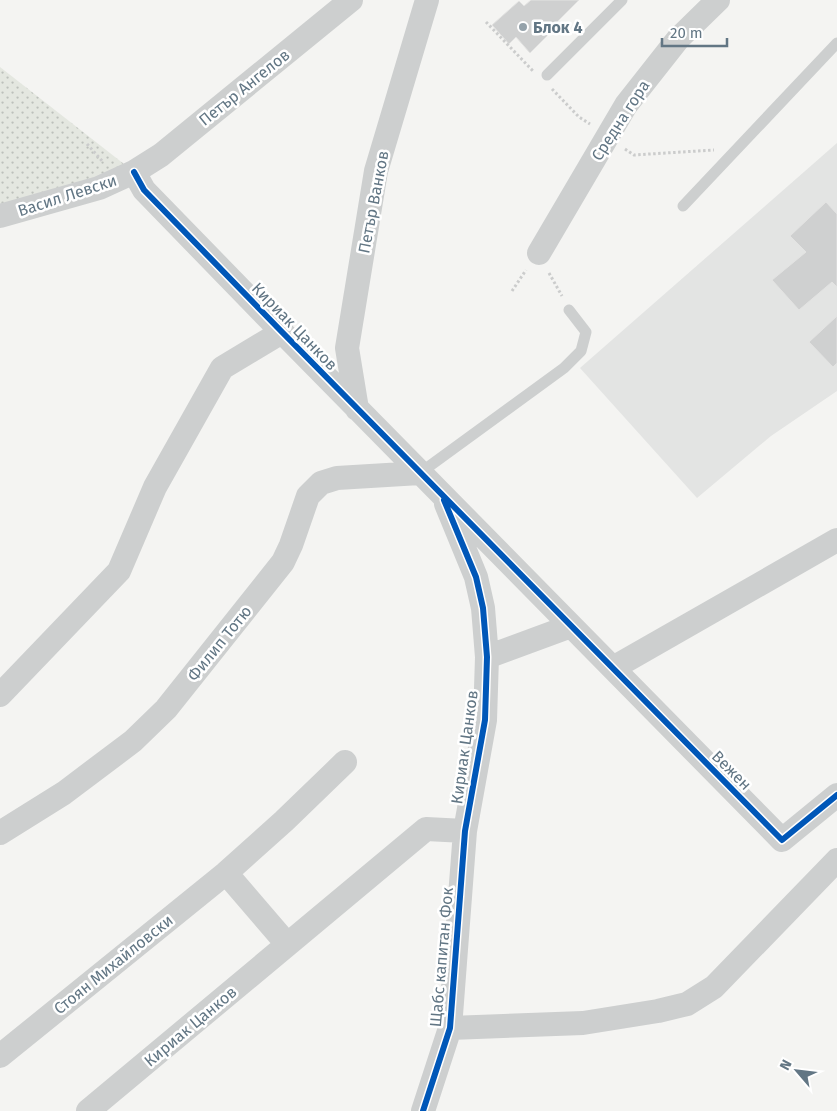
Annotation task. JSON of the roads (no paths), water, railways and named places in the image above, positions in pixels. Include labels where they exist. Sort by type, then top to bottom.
[{"type":"street","name":"Петър Ангелов","points":[[134,172],[161,154],[351,0]]},
{"type":"street","name":"Петър Ванков","points":[[357,409],[347,348],[376,171],[427,0]]},
{"type":"street","name":"Средна гора","points":[[539,253],[626,105],[678,38],[718,0]]},
{"type":"street","name":"Васил Левски","points":[[0,216],[99,188],[134,172]]},
{"type":"street","name":"Кириак Цанков","points":[[134,172],[144,190],[613,668]]},
{"type":"street","points":[[0,695],[119,571],[154,487],[222,368],[282,332]]},
{"type":"street","name":"Филип Тотю","points":[[0,833],[64,793],[126,747],[166,709],[283,562],[308,496],[321,483],[337,478],[420,473]]},
{"type":"street","name":"Кириак Цанков","points":[[88,1111],[426,829],[465,831],[485,720],[487,657],[483,608],[476,577],[442,494]]},
{"type":"street","points":[[613,668],[837,540]]},
{"type":"street","points":[[487,657],[571,626]]},
{"type":"street","name":"Вежен","points":[[613,668],[782,840],[837,795]]},
{"type":"street","name":"Стоян Михайловски","points":[[0,1056],[226,873],[284,821],[345,762]]},
{"type":"street","name":"Щабс капитан Фок","points":[[422,1111],[450,1028],[465,831]]},
{"type":"street","name":"Щабс капитан Фок","points":[[450,1028],[583,1023],[658,1011],[687,1004],[714,988],[837,860]]},
{"type":"street","points":[[226,873],[287,944]]},
{"type":"lane","points":[[541,74],[622,0]]},
{"type":"lane","points":[[682,206],[837,43]]},
{"type":"lane","points":[[420,473],[564,368],[582,352],[586,332],[569,310]]},
{"type":"place","name":"Блок 4","points":[[523,27]]}]
